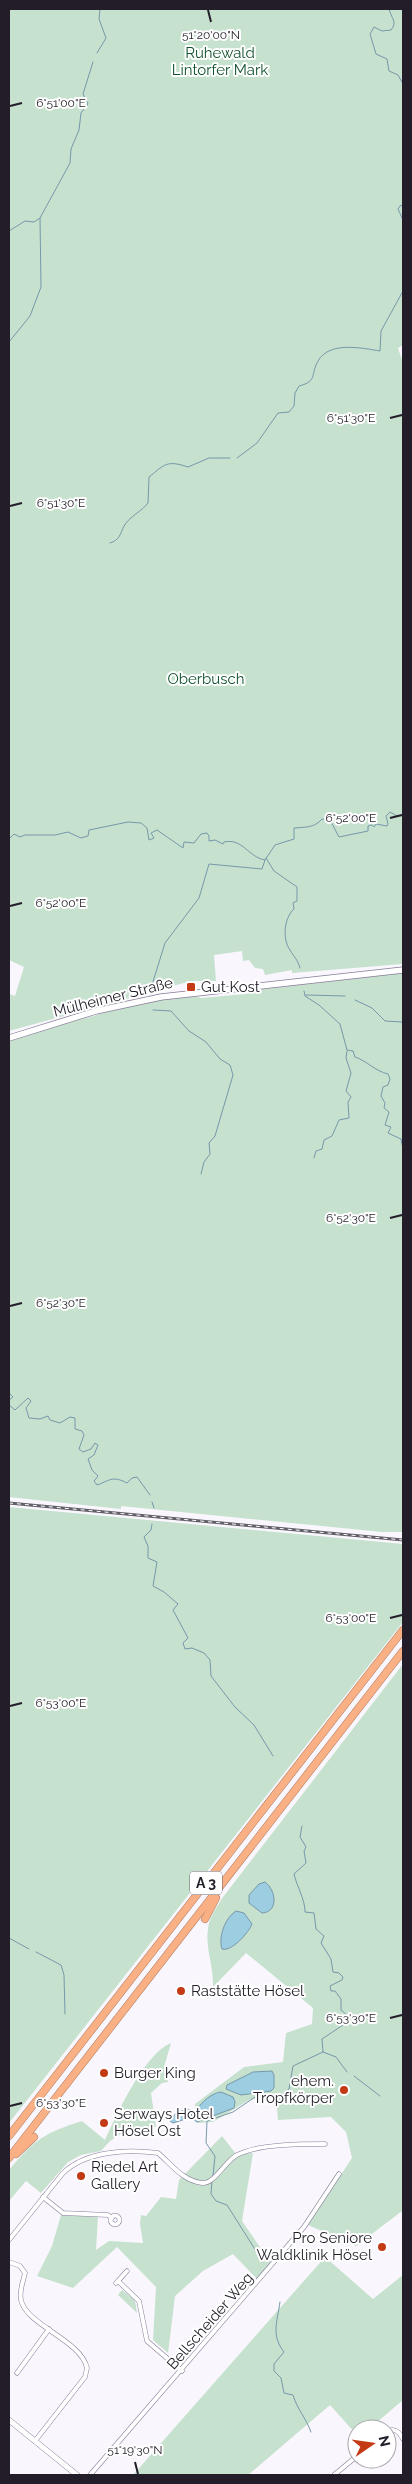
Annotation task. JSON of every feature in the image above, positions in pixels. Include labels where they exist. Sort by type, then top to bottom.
[{"type":"highway","name":"A 3","points":[[9,2136],[403,1630]]},
{"type":"highway","name":"A 3","points":[[9,2160],[403,1652]]},
{"type":"highway","points":[[205,1919],[223,1884]]},
{"type":"highway","points":[[9,2160],[34,2137]]},
{"type":"main road","name":"Mülheimer Straße","points":[[9,1038],[96,1012],[161,997],[403,970]]},
{"type":"street","points":[[9,2240],[72,2164],[85,2158],[102,2155],[158,2153],[181,2175],[200,2183],[211,2180],[222,2167],[238,2155],[263,2149],[325,2144]]},
{"type":"street","name":"Bellscheider Weg","points":[[90,2475],[182,2371],[304,2227],[339,2174]]},
{"type":"street","points":[[43,2197],[63,2213],[108,2215],[112,2218]]},
{"type":"street","points":[[9,2262],[20,2266],[25,2273],[21,2291],[22,2304],[84,2358],[87,2373],[35,2441]]},
{"type":"street","points":[[127,2271],[117,2282],[140,2301],[147,2340],[182,2371]]},
{"type":"street","points":[[16,2373],[49,2329]]},
{"type":"street","points":[[9,2420],[77,2475]]},
{"type":"street","points":[[334,2475],[347,2464]]},
{"type":"green space","name":"Oberbusch","points":[[9,9],[403,9],[403,345],[398,348],[403,363],[403,964],[292,973],[292,970],[265,975],[263,969],[255,968],[249,960],[243,961],[242,951],[214,955],[216,981],[191,981],[9,1031],[9,994],[15,996],[24,967],[9,960]]},
{"type":"green space","points":[[403,973],[403,1532],[382,1532],[121,1506],[121,1509],[9,1497],[9,1041],[108,1012],[166,999],[187,996],[201,998],[246,994],[255,990]]},
{"type":"green space","points":[[9,1507],[403,1544],[403,1622],[9,2123]]},
{"type":"green space","points":[[403,1664],[403,2212],[356,2246],[308,2225],[352,2158],[346,2132],[331,2117],[278,2120],[276,2097],[272,2096],[249,2100],[213,2122],[197,2123],[195,2104],[244,2067],[283,2062],[286,2033],[312,2024],[313,2008],[246,1953],[213,1987],[207,1936],[210,1920],[223,1897]]},
{"type":"green space","points":[[171,2043],[164,2067],[168,2082],[162,2083],[151,2093],[156,2127],[130,2128],[110,2141],[101,2151],[81,2155],[68,2162],[41,2193],[26,2181],[9,2201],[9,2170],[33,2144],[49,2134],[82,2121],[105,2140],[141,2072],[161,2049]]},
{"type":"green space","points":[[222,2136],[236,2154],[253,2153],[242,2221],[271,2263],[257,2279],[233,2254],[203,2271],[175,2296],[168,2353],[153,2340],[156,2287],[117,2247],[73,2288],[37,2276],[52,2246],[61,2215],[98,2217],[96,2250],[109,2241],[143,2243],[140,2224],[141,2215],[146,2216],[161,2197],[176,2199],[179,2180]]},
{"type":"green space","points":[[325,2257],[373,2299],[403,2275],[403,2400],[381,2419],[347,2419],[347,2424],[330,2405],[248,2475],[133,2475]]},
{"type":"green space","points":[[122,2290],[135,2300],[137,2313],[118,2295]]},
{"type":"water","points":[[265,1882],[272,1890],[274,1900],[271,1909],[262,1913],[249,1903],[249,1895],[259,1884]]},
{"type":"water","points":[[236,1911],[244,1913],[252,1924],[235,1945],[222,1949],[223,1928]]},
{"type":"water","points":[[272,2071],[274,2075],[274,2088],[271,2091],[241,2095],[226,2089],[227,2085],[253,2072]]},
{"type":"water","points":[[221,2092],[233,2097],[235,2102],[234,2108],[197,2122],[193,2119],[196,2110],[203,2102],[212,2095]]},
{"type":"water","points":[[187,2109],[191,2110],[192,2117],[173,2123],[170,2121],[176,2113]]},
{"type":"waterway","points":[[97,53],[106,38],[99,19],[100,9]]},
{"type":"waterway","points":[[389,9],[394,22],[391,30],[382,31],[374,27],[370,34],[376,54],[387,59],[389,71],[398,75],[403,84]]},
{"type":"waterway","points":[[9,342],[30,316],[41,287],[40,218],[70,163],[71,149],[79,130],[81,113],[88,104],[83,94],[93,62]]},
{"type":"waterway","points":[[403,205],[398,209],[403,220]]},
{"type":"waterway","points":[[9,231],[25,221],[34,222],[40,218]]},
{"type":"waterway","points":[[403,272],[403,277]]},
{"type":"waterway","points":[[237,458],[257,443],[278,413],[289,412],[294,406],[295,393],[299,386],[311,380],[318,361],[323,355],[338,348],[346,347],[380,351],[381,331],[403,291]]},
{"type":"waterway","points":[[110,543],[118,538],[126,523],[148,503],[149,477],[159,469],[167,464],[188,467],[209,458],[230,458]]},
{"type":"waterway","points":[[9,839],[14,834],[20,837],[25,835],[55,835],[68,832],[81,838],[88,836],[89,830],[128,822],[141,823],[147,828],[149,840],[154,838],[151,833],[157,830],[183,848],[184,842],[194,843],[201,834],[207,833],[209,841],[215,840],[223,844],[224,842],[236,843],[265,860],[275,845],[294,839],[294,828],[313,826],[322,819],[330,820],[339,837],[368,831],[368,826],[372,825],[374,827],[376,824],[387,826],[386,816],[390,812],[397,816],[403,815]]},
{"type":"waterway","points":[[266,858],[274,871],[297,887],[297,901],[293,903],[294,909],[286,923],[285,935],[287,945],[300,968]]},
{"type":"waterway","points":[[151,988],[165,943],[199,898],[209,864],[262,869],[265,860]]},
{"type":"waterway","points":[[304,991],[305,996],[319,1005],[340,1024],[347,1050],[353,1051],[355,1057],[388,1074],[390,1079],[388,1085],[383,1087],[381,1096],[385,1103],[384,1108],[389,1112],[385,1125],[391,1127],[388,1133],[401,1139],[403,1149]]},
{"type":"waterway","points":[[306,995],[345,996]]},
{"type":"waterway","points":[[355,1000],[372,1008],[385,1021],[403,1022]]},
{"type":"waterway","points":[[153,1010],[171,1011],[189,1031],[206,1042],[220,1059],[230,1065],[233,1075],[215,1136],[209,1143],[210,1154],[204,1162],[201,1174]]},
{"type":"waterway","points":[[314,1158],[316,1151],[322,1149],[324,1140],[332,1136],[339,1120],[349,1118],[348,1102],[351,1097],[346,1091],[351,1073],[346,1058],[347,1051]]},
{"type":"waterway","points":[[9,1393],[13,1397],[9,1400]]},
{"type":"waterway","points":[[9,1405],[15,1410],[28,1398],[31,1401],[26,1408],[29,1418],[40,1419],[48,1416],[50,1420],[60,1423],[70,1417],[75,1418],[75,1429],[82,1431],[84,1435],[79,1449],[83,1452],[91,1449],[95,1443],[98,1445],[94,1455],[88,1459],[92,1470],[98,1476],[94,1481],[97,1485],[114,1479],[127,1483],[132,1478],[137,1477],[150,1495]]},
{"type":"waterway","points":[[152,1502],[154,1508]]},
{"type":"waterway","points":[[152,1524],[151,1530],[144,1537],[148,1546],[148,1558],[157,1562],[153,1586],[164,1592],[178,1604],[173,1610],[188,1638],[183,1643],[185,1649],[192,1648],[204,1653],[210,1660],[211,1676],[235,1707],[254,1725],[273,1756]]},
{"type":"waterway","points":[[302,1826],[300,1837],[306,1847],[304,1851],[306,1863],[294,1874],[304,1902],[305,1912],[314,1913],[316,1929],[324,1936],[321,1943],[331,1959],[333,1972],[339,1973],[343,1977],[342,1980],[330,1986],[331,1991],[335,1991],[341,1999],[341,2010],[347,2015],[343,2025],[322,2039],[323,2052],[336,2057],[347,2072]]},
{"type":"waterway","points":[[9,1938],[29,1949]]},
{"type":"waterway","points":[[36,1952],[61,1965],[64,1975],[65,2014]]},
{"type":"waterway","points":[[213,2176],[215,2156],[206,2143],[207,2121],[233,2112],[255,2097],[283,2094],[289,2089],[293,2066],[323,2052]]},
{"type":"waterway","points":[[354,2076],[380,2096]]},
{"type":"waterway","points":[[212,2180],[211,2194],[216,2201],[227,2205],[263,2262]]},
{"type":"waterway","points":[[280,2302],[276,2334],[277,2340],[284,2352],[274,2364],[274,2371],[281,2378],[284,2393],[293,2395],[311,2432]]},
{"type":"railway","points":[[9,1503],[403,1540]]},
{"type":"place","name":"Gut Kost","points":[[191,987]]},
{"type":"place","name":"Raststätte Hösel","points":[[181,1991]]},
{"type":"place","name":"Burger King","points":[[104,2073]]},
{"type":"place","name":"ehem. Tropfkörper","points":[[344,2090]]},
{"type":"place","name":"Serways Hotel Hösel Ost","points":[[104,2123]]},
{"type":"place","name":"Riedel Art Gallery","points":[[81,2176]]},
{"type":"place","name":"Pro Seniore Waldklinik Hösel","points":[[382,2247]]},
{"type":"park label","name":"Ruhewald Lintorfer Mark","points":[[220,62]]}]
